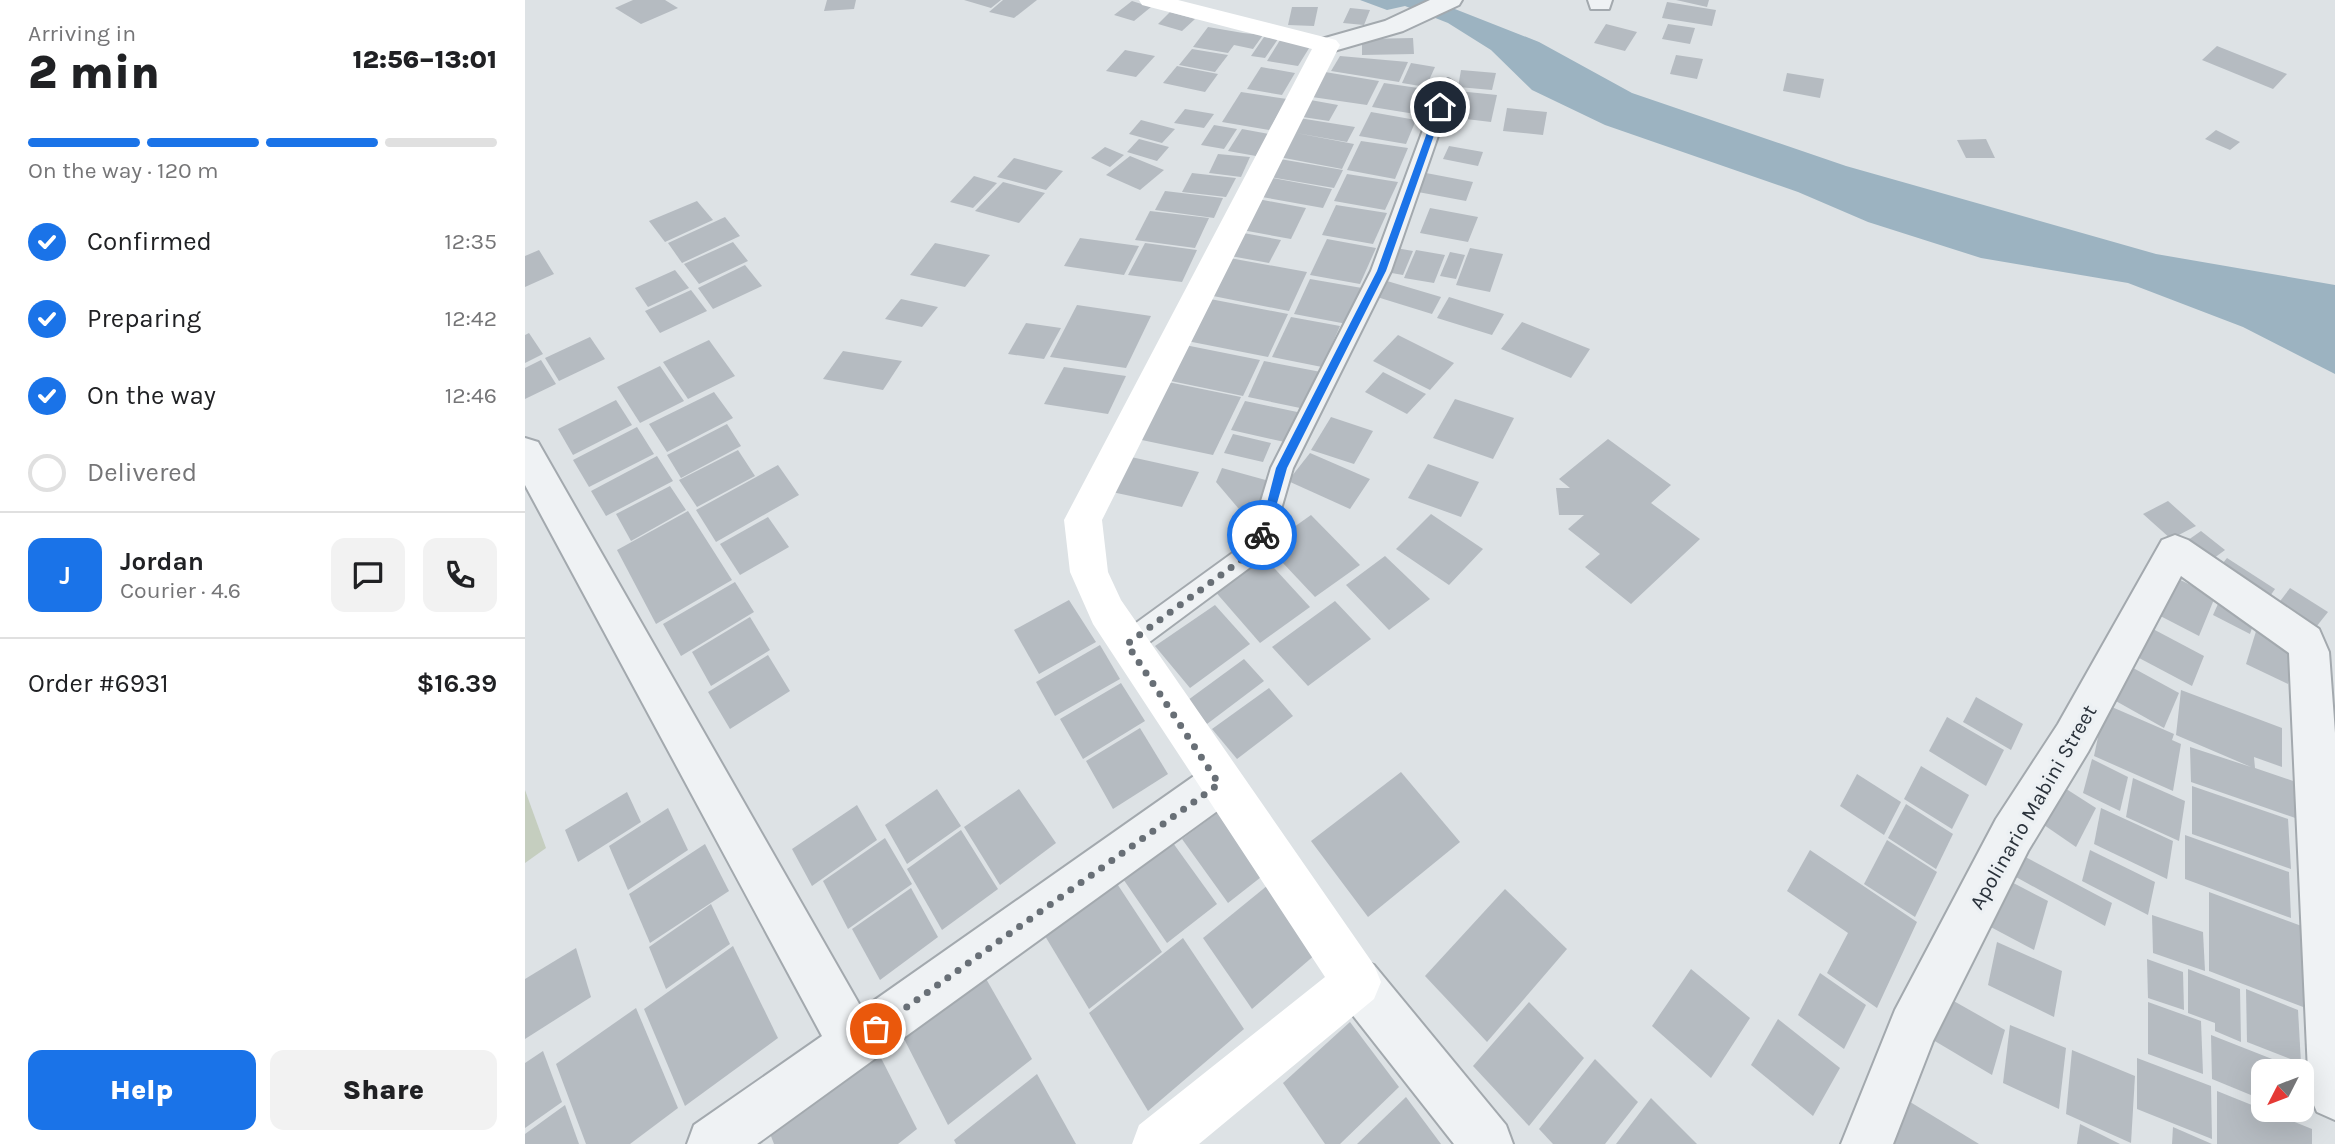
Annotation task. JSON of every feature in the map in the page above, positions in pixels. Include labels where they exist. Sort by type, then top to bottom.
[{"type":"street","points":[[1151,0],[1235,24],[1327,45],[1421,15],[1447,1]]},
{"type":"street","points":[[1327,45],[1083,520],[1084,558],[1096,595],[1219,784],[1357,982],[1486,1144]]},
{"type":"street","points":[[525,452],[854,1044]]},
{"type":"street","name":"Apolinario Mabini Street","points":[[1867,1144],[1913,1028],[2012,835],[2073,738],[2175,551],[2305,642],[2309,652],[2335,1094]]},
{"type":"street","points":[[713,1144],[1219,784]]},
{"type":"street","points":[[1159,1144],[1357,982]]},
{"type":"lane","points":[[1127,644],[1259,547],[1282,468],[1381,271],[1448,84]]},
{"type":"green space","points":[[525,790],[546,848],[525,863]]},
{"type":"water","points":[[1360,0],[1432,0],[1539,42],[1632,93],[1846,166],[2156,254],[2335,285],[2335,374],[2243,327],[2128,283],[1981,258],[1868,222],[1798,192],[1605,125],[1532,90],[1491,50],[1448,23],[1405,6],[1387,10]]},
{"type":"building","points":[[633,0],[665,0],[678,8],[641,24],[615,8]]},
{"type":"building","points":[[827,0],[856,0],[854,9],[824,11]]},
{"type":"building","points":[[964,0],[1001,0],[991,8]]},
{"type":"building","points":[[1003,0],[1037,0],[1014,18],[989,12]]},
{"type":"building","points":[[1676,0],[1709,0],[1707,7]]},
{"type":"building","points":[[1132,1],[1151,7],[1134,21],[1114,15]]},
{"type":"building","points":[[1667,2],[1716,10],[1712,26],[1662,18]]},
{"type":"building","points":[[1292,7],[1318,7],[1314,26],[1288,25]]},
{"type":"building","points":[[1350,8],[1370,10],[1364,25],[1343,23]]},
{"type":"building","points":[[1170,12],[1195,19],[1182,31],[1158,24]]},
{"type":"building","points":[[1606,24],[1637,32],[1625,51],[1594,43]]},
{"type":"building","points":[[1668,24],[1695,28],[1690,44],[1662,39]]},
{"type":"building","points":[[1208,27],[1263,35],[1253,49],[1234,45],[1228,53],[1193,47]]},
{"type":"building","points":[[1264,37],[1278,39],[1265,58],[1251,56]]},
{"type":"building","points":[[1413,38],[1414,54],[1362,55],[1362,39]]},
{"type":"building","points":[[1280,40],[1311,45],[1298,66],[1267,61]]},
{"type":"building","points":[[2217,46],[2287,74],[2273,89],[2202,60]]},
{"type":"building","points":[[1192,49],[1228,55],[1215,72],[1179,65]]},
{"type":"building","points":[[1125,50],[1155,56],[1136,77],[1106,71]]},
{"type":"building","points":[[1676,55],[1703,59],[1697,79],[1670,74]]},
{"type":"building","points":[[1340,56],[1408,62],[1399,82],[1331,71]]},
{"type":"building","points":[[1411,63],[1435,67],[1426,87],[1402,83]]},
{"type":"building","points":[[1177,66],[1218,74],[1205,92],[1163,83]]},
{"type":"building","points":[[1261,67],[1295,73],[1282,95],[1247,89]]},
{"type":"building","points":[[1461,70],[1496,73],[1492,90],[1458,87]]},
{"type":"building","points":[[1325,72],[1379,81],[1367,105],[1312,97]]},
{"type":"building","points":[[1787,73],[1824,79],[1820,98],[1783,91]]},
{"type":"building","points":[[1384,83],[1425,89],[1415,114],[1372,107]]},
{"type":"building","points":[[1458,91],[1497,95],[1491,122],[1449,117]]},
{"type":"building","points":[[1241,92],[1287,99],[1269,130],[1222,122]]},
{"type":"building","points":[[1305,99],[1338,105],[1329,121],[1296,116]]},
{"type":"building","points":[[1507,108],[1547,112],[1543,135],[1503,131]]},
{"type":"building","points":[[1185,109],[1214,114],[1204,128],[1174,123]]},
{"type":"building","points":[[1371,112],[1416,120],[1406,144],[1359,136]]},
{"type":"building","points":[[1299,118],[1355,127],[1347,142],[1296,133],[1354,144],[1342,169],[1279,157]]},
{"type":"building","points":[[1141,120],[1175,129],[1162,143],[1129,134]]},
{"type":"building","points":[[1214,125],[1237,129],[1224,149],[1201,145]]},
{"type":"building","points":[[1242,129],[1269,134],[1256,156],[1228,151]]},
{"type":"building","points":[[2216,130],[2240,142],[2230,150],[2205,139]]},
{"type":"building","points":[[1139,139],[1169,147],[1157,161],[1127,152]]},
{"type":"building","points":[[1986,139],[1995,158],[1966,158],[1957,140]]},
{"type":"building","points":[[1361,141],[1408,148],[1395,179],[1347,170]]},
{"type":"building","points":[[1449,146],[1483,152],[1478,166],[1443,159]]},
{"type":"building","points":[[1105,147],[1124,155],[1110,167],[1091,158]]},
{"type":"building","points":[[1218,154],[1250,157],[1241,177],[1209,173]]},
{"type":"building","points":[[1130,156],[1164,170],[1140,190],[1106,175]]},
{"type":"building","points":[[1014,158],[1063,171],[1046,190],[997,177]]},
{"type":"building","points":[[1280,159],[1343,170],[1334,188],[1270,177]]},
{"type":"building","points":[[1192,173],[1236,178],[1226,197],[1182,192]]},
{"type":"building","points":[[1426,173],[1473,182],[1466,201],[1418,192]]},
{"type":"building","points":[[1347,174],[1398,182],[1385,210],[1334,201]]},
{"type":"building","points":[[974,176],[997,183],[973,208],[950,202]]},
{"type":"building","points":[[1267,177],[1332,189],[1323,208],[1256,196]]},
{"type":"building","points":[[1003,182],[1045,193],[1019,223],[975,211]]},
{"type":"building","points":[[1165,191],[1223,198],[1214,218],[1155,210]]},
{"type":"building","points":[[1258,199],[1306,208],[1291,239],[1242,230]]},
{"type":"building","points":[[697,201],[713,220],[665,242],[649,221]]},
{"type":"building","points":[[1336,205],[1387,213],[1373,244],[1322,235]]},
{"type":"building","points":[[1430,208],[1478,217],[1468,242],[1420,233]]},
{"type":"building","points":[[1150,211],[1209,218],[1195,248],[1135,240]]},
{"type":"building","points":[[725,217],[740,236],[682,263],[668,243]]},
{"type":"building","points":[[1238,232],[1281,240],[1269,263],[1225,255]]},
{"type":"building","points":[[1080,238],[1139,246],[1124,275],[1064,266]]},
{"type":"building","points":[[1327,239],[1376,248],[1360,284],[1310,275]]},
{"type":"building","points":[[733,242],[748,261],[699,284],[684,264]]},
{"type":"building","points":[[935,243],[990,255],[965,287],[910,275]]},
{"type":"building","points":[[1145,243],[1197,250],[1182,282],[1128,275]]},
{"type":"building","points":[[1396,248],[1413,251],[1403,275],[1386,272]]},
{"type":"building","points":[[1470,248],[1503,254],[1490,292],[1456,285]]},
{"type":"building","points":[[539,250],[554,274],[525,287],[525,256]]},
{"type":"building","points":[[1416,250],[1445,255],[1434,283],[1404,278]]},
{"type":"building","points":[[1450,252],[1465,255],[1456,279],[1440,276]]},
{"type":"building","points":[[1224,257],[1307,272],[1289,311],[1203,294]]},
{"type":"building","points":[[745,265],[762,286],[713,309],[698,288]]},
{"type":"building","points":[[675,270],[689,288],[648,307],[635,288]]},
{"type":"building","points":[[1310,279],[1362,288],[1347,324],[1294,314]]},
{"type":"building","points":[[1387,281],[1441,297],[1432,314],[1377,297]]},
{"type":"building","points":[[691,290],[707,311],[660,333],[645,311]]},
{"type":"building","points":[[1449,297],[1504,314],[1492,335],[1437,318]]},
{"type":"building","points":[[1205,298],[1288,314],[1268,357],[1182,340]]},
{"type":"building","points":[[901,299],[938,307],[922,327],[885,319]]},
{"type":"building","points":[[1077,305],[1151,316],[1126,368],[1050,357]]},
{"type":"building","points":[[1291,317],[1340,326],[1322,367],[1272,357]]},
{"type":"building","points":[[1522,322],[1590,349],[1571,378],[1501,349]]},
{"type":"building","points":[[1026,323],[1061,328],[1044,359],[1008,354]]},
{"type":"building","points":[[529,333],[543,354],[525,363],[525,335]]},
{"type":"building","points":[[1398,335],[1454,363],[1430,390],[1373,361]]},
{"type":"building","points":[[590,337],[605,359],[559,381],[545,358]]},
{"type":"building","points":[[709,340],[735,376],[688,399],[663,362]]},
{"type":"building","points":[[1185,345],[1260,360],[1243,396],[1166,380]]},
{"type":"building","points":[[843,351],[902,361],[883,390],[823,379]]},
{"type":"building","points":[[541,360],[556,384],[525,399],[525,368]]},
{"type":"building","points":[[1264,361],[1321,372],[1305,409],[1248,397]]},
{"type":"building","points":[[660,366],[684,401],[640,423],[617,387]]},
{"type":"building","points":[[1064,367],[1126,376],[1108,414],[1044,404]]},
{"type":"building","points":[[1383,372],[1426,394],[1407,414],[1365,392]]},
{"type":"building","points":[[1168,382],[1241,397],[1213,455],[1137,439]]},
{"type":"building","points":[[714,392],[733,418],[667,452],[649,424]]},
{"type":"building","points":[[1455,399],[1514,418],[1493,459],[1433,438]]},
{"type":"building","points":[[616,400],[632,425],[573,455],[558,429]]},
{"type":"building","points":[[1245,401],[1302,413],[1289,443],[1231,430]]},
{"type":"building","points":[[1331,417],[1373,431],[1354,464],[1311,450]]},
{"type":"building","points":[[727,424],[741,446],[681,478],[667,455]]},
{"type":"building","points":[[637,427],[654,454],[589,487],[573,460]]},
{"type":"building","points":[[1233,434],[1271,443],[1263,462],[1224,453]]},
{"type":"building","points":[[1608,439],[1671,485],[1651,503],[1700,539],[1631,604],[1585,567],[1600,554],[1568,529],[1584,515],[1559,515],[1556,488],[1570,488],[1559,479]]},
{"type":"building","points":[[738,450],[755,476],[697,507],[679,480]]},
{"type":"building","points":[[1310,453],[1370,479],[1350,509],[1288,481]]},
{"type":"building","points":[[657,456],[673,481],[606,516],[591,491]]},
{"type":"building","points":[[1131,457],[1199,472],[1182,507],[1112,492]]},
{"type":"building","points":[[1428,464],[1479,482],[1461,517],[1408,498]]},
{"type":"building","points":[[778,465],[799,495],[716,542],[696,510]]},
{"type":"building","points":[[1222,468],[1273,482],[1255,528],[1216,482]]},
{"type":"building","points":[[670,486],[686,510],[631,541],[616,514]]},
{"type":"building","points":[[2168,501],[2196,526],[2171,539],[2143,514]]},
{"type":"building","points":[[688,511],[732,580],[656,624],[617,550]]},
{"type":"building","points":[[1431,514],[1483,549],[1449,585],[1396,549]]},
{"type":"building","points":[[1311,515],[1360,565],[1315,597],[1267,546]]},
{"type":"building","points":[[768,517],[789,547],[740,575],[720,544]]},
{"type":"building","points":[[2201,531],[2225,550],[2206,564],[2181,545]]},
{"type":"building","points":[[1263,556],[1310,607],[1260,643],[1213,589]]},
{"type":"building","points":[[1385,556],[1430,599],[1389,630],[1346,585]]},
{"type":"building","points":[[2227,558],[2275,589],[2263,606],[2214,574]]},
{"type":"building","points":[[2158,569],[2215,597],[2199,636],[2141,606]]},
{"type":"building","points":[[735,582],[754,612],[681,656],[663,624]]},
{"type":"building","points":[[2290,588],[2328,612],[2305,641],[2268,617]]},
{"type":"building","points":[[2222,595],[2257,613],[2250,634],[2213,615]]},
{"type":"building","points":[[1069,600],[1096,642],[1039,674],[1014,630]]},
{"type":"building","points":[[1335,601],[1371,639],[1308,686],[1272,647]]},
{"type":"building","points":[[1215,605],[1250,644],[1190,688],[1155,646]]},
{"type":"building","points":[[750,617],[770,650],[711,686],[692,652]]},
{"type":"building","points":[[2136,620],[2204,656],[2192,686],[2124,650]]},
{"type":"building","points":[[2257,628],[2298,647],[2288,684],[2246,664]]},
{"type":"building","points":[[1100,645],[1120,679],[1055,716],[1036,682]]},
{"type":"building","points":[[768,655],[790,691],[730,729],[708,692]]},
{"type":"building","points":[[2113,657],[2179,693],[2164,728],[2098,691]]},
{"type":"building","points":[[1244,659],[1264,681],[1207,724],[1188,700]]},
{"type":"building","points":[[1121,683],[1145,721],[1083,759],[1060,719]]},
{"type":"building","points":[[1269,688],[1293,716],[1237,759],[1212,729]]},
{"type":"building","points":[[2181,690],[2282,728],[2282,767],[2254,757],[2255,768],[2299,783],[2301,820],[2191,782],[2190,747],[2251,767],[2176,735]]},
{"type":"building","points":[[1976,697],[2023,724],[2011,750],[1963,722]]},
{"type":"building","points":[[2105,704],[2174,734],[2172,740],[2181,744],[2173,791],[2094,756]]},
{"type":"building","points":[[1947,717],[2004,750],[1986,786],[1929,751]]},
{"type":"building","points":[[1140,728],[1168,774],[1113,809],[1086,761]]},
{"type":"building","points":[[2092,759],[2128,777],[2120,811],[2083,793]]},
{"type":"building","points":[[1921,766],[1969,795],[1952,829],[1904,799]]},
{"type":"building","points":[[1401,772],[1460,842],[1368,917],[1311,841]]},
{"type":"building","points":[[1857,774],[1901,802],[1884,835],[1840,806]]},
{"type":"building","points":[[2046,776],[2096,808],[2076,847],[2025,812]]},
{"type":"building","points":[[2133,778],[2185,801],[2179,841],[2126,817]]},
{"type":"building","points":[[2192,786],[2288,819],[2291,869],[2192,834]]},
{"type":"building","points":[[937,789],[961,826],[907,864],[885,825]]},
{"type":"building","points":[[1019,789],[1056,843],[1000,885],[964,827]]},
{"type":"building","points":[[627,792],[641,822],[578,862],[565,830]]},
{"type":"building","points":[[1906,804],[1953,834],[1936,869],[1888,838]]},
{"type":"building","points":[[857,805],[877,840],[812,886],[792,849]]},
{"type":"building","points":[[668,808],[688,850],[628,890],[609,846]]},
{"type":"building","points":[[1224,808],[1270,870],[1228,903],[1182,839]]},
{"type":"building","points":[[2101,808],[2173,841],[2167,879],[2094,844]]},
{"type":"building","points":[[961,830],[998,889],[942,930],[907,869]]},
{"type":"building","points":[[2185,835],[2289,872],[2291,918],[2185,879]]},
{"type":"building","points":[[1168,836],[1217,904],[1167,943],[1119,873]]},
{"type":"building","points":[[885,838],[912,884],[848,929],[823,881]]},
{"type":"building","points":[[1887,840],[1937,872],[1915,917],[1864,884]]},
{"type":"building","points":[[705,844],[729,891],[650,943],[629,894]]},
{"type":"building","points":[[1810,850],[1917,922],[1877,1008],[1827,973],[1848,933],[1787,891]]},
{"type":"building","points":[[2090,850],[2155,882],[2148,915],[2082,881]]},
{"type":"building","points":[[2014,851],[2112,903],[2105,926],[2007,872]]},
{"type":"building","points":[[1110,873],[1162,952],[1089,1009],[1039,926]]},
{"type":"building","points":[[2000,876],[2048,901],[2034,950],[1985,924]]},
{"type":"building","points":[[1273,881],[1323,948],[1252,1009],[1203,938]]},
{"type":"building","points":[[911,888],[938,937],[880,980],[852,929]]},
{"type":"building","points":[[1505,889],[1567,949],[1487,1042],[1425,976]]},
{"type":"building","points":[[2209,892],[2307,928],[2311,1010],[2209,971]]},
{"type":"building","points":[[711,904],[730,944],[666,989],[649,947]]},
{"type":"building","points":[[2152,915],[2203,932],[2205,971],[2153,953]]},
{"type":"building","points":[[1183,938],[1244,1029],[1148,1111],[1089,1013]]},
{"type":"building","points":[[1997,942],[2062,971],[2054,1017],[1988,985]]},
{"type":"building","points":[[733,946],[778,1038],[685,1106],[644,1009]]},
{"type":"building","points":[[576,948],[591,997],[525,1039],[525,979]]},
{"type":"building","points":[[2147,959],[2183,972],[2184,1010],[2148,998]]},
{"type":"building","points":[[1691,969],[1750,1018],[1711,1078],[1652,1026]]},
{"type":"building","points":[[2188,969],[2240,989],[2241,1042],[2215,1031],[2215,1023],[2188,1013]]},
{"type":"building","points":[[981,970],[1032,1059],[948,1125],[900,1031]]},
{"type":"building","points":[[1820,973],[1866,1005],[1844,1049],[1798,1015]]},
{"type":"building","points":[[2246,989],[2298,1010],[2301,1059],[2291,1059],[2247,1042]]},
{"type":"building","points":[[1936,991],[2005,1030],[1992,1075],[1923,1034]]},
{"type":"building","points":[[1529,1002],[1584,1058],[1529,1126],[1473,1066]]},
{"type":"building","points":[[2148,1002],[2201,1021],[2203,1074],[2148,1054]]},
{"type":"building","points":[[636,1008],[678,1108],[630,1144],[586,1144],[556,1064]]},
{"type":"building","points":[[1778,1019],[1840,1068],[1813,1116],[1751,1065]]},
{"type":"building","points":[[1350,1022],[1399,1087],[1340,1144],[1325,1144],[1283,1083]]},
{"type":"building","points":[[2010,1025],[2066,1048],[2059,1109],[2003,1083]]},
{"type":"building","points":[[2211,1035],[2272,1059],[2251,1059],[2251,1095],[2212,1079]]},
{"type":"building","points":[[877,1050],[917,1129],[898,1144],[774,1144],[769,1131]]},
{"type":"building","points":[[2072,1050],[2135,1076],[2131,1143],[2066,1114]]},
{"type":"building","points":[[543,1051],[562,1102],[525,1128],[525,1063]]},
{"type":"building","points":[[2137,1058],[2211,1086],[2212,1139],[2137,1109]]},
{"type":"building","points":[[1595,1059],[1638,1102],[1605,1144],[1553,1144],[1539,1129]]},
{"type":"building","points":[[1037,1074],[1076,1144],[956,1144],[954,1140]]},
{"type":"building","points":[[2217,1091],[2251,1105],[2251,1122],[2294,1122],[2312,1129],[2312,1144],[2217,1144]]},
{"type":"building","points":[[1406,1097],[1441,1144],[1357,1144]]},
{"type":"building","points":[[1902,1097],[1979,1144],[1887,1144]]},
{"type":"building","points":[[1651,1098],[1697,1144],[1616,1144]]},
{"type":"building","points":[[565,1105],[579,1144],[525,1144],[525,1134]]},
{"type":"building","points":[[2080,1124],[2120,1144],[2077,1144]]},
{"type":"building","points":[[2173,1127],[2212,1144],[2172,1144]]},
{"type":"way so far","points":[[876,1029],[1219,784],[1127,644],[1259,547],[1262,535]]},
{"type":"route","points":[[1262,535],[1282,468],[1381,271],[1440,107]]}]
